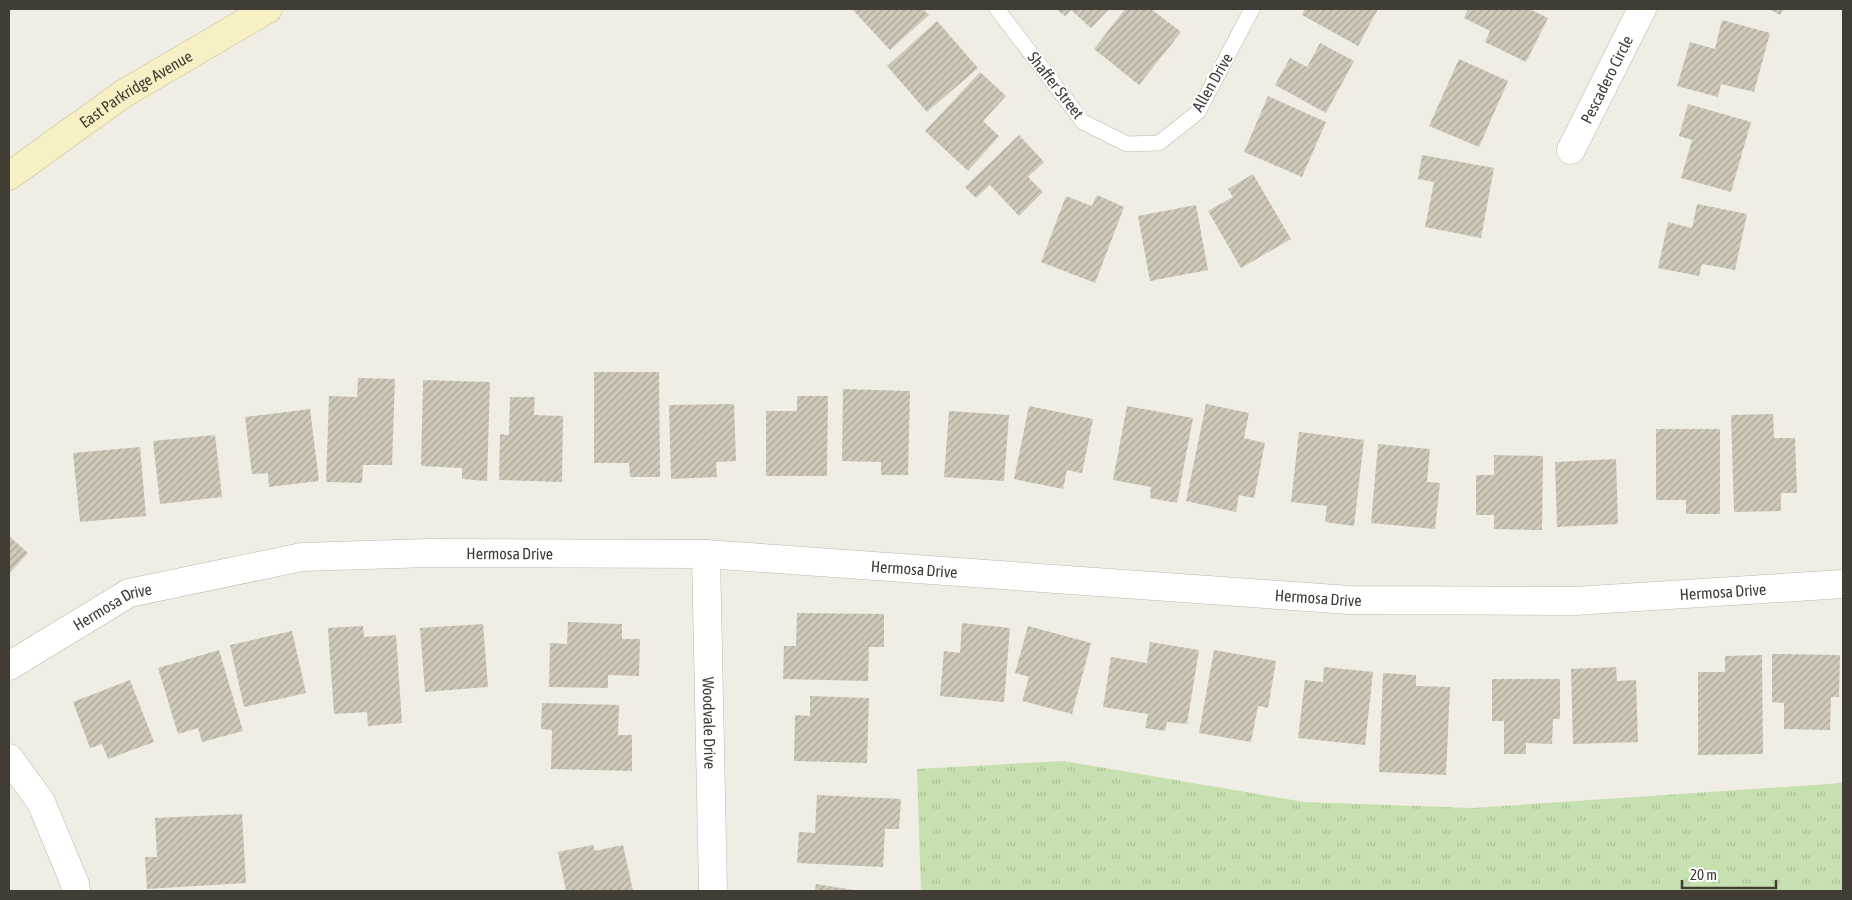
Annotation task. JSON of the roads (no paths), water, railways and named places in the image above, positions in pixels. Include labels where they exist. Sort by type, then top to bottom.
[{"type":"main road","name":"East Parkridge Avenue","points":[[9,176],[123,94],[268,9]]},
{"type":"street","name":"Pescadero Circle","points":[[1571,150],[1642,9]]},
{"type":"street","name":"Hermosa Drive","points":[[9,666],[129,594],[302,557],[429,553],[706,554],[1349,600],[1575,601],[1843,584]]},
{"type":"street","name":"Woodvale Drive","points":[[706,554],[713,891]]},
{"type":"street","points":[[9,758],[40,802],[75,884],[76,891]]},
{"type":"lane","name":"Shaffer Street","points":[[997,9],[1083,122],[1127,144],[1159,143]]},
{"type":"lane","name":"Allen Drive","points":[[1159,143],[1198,112],[1252,9]]}]
